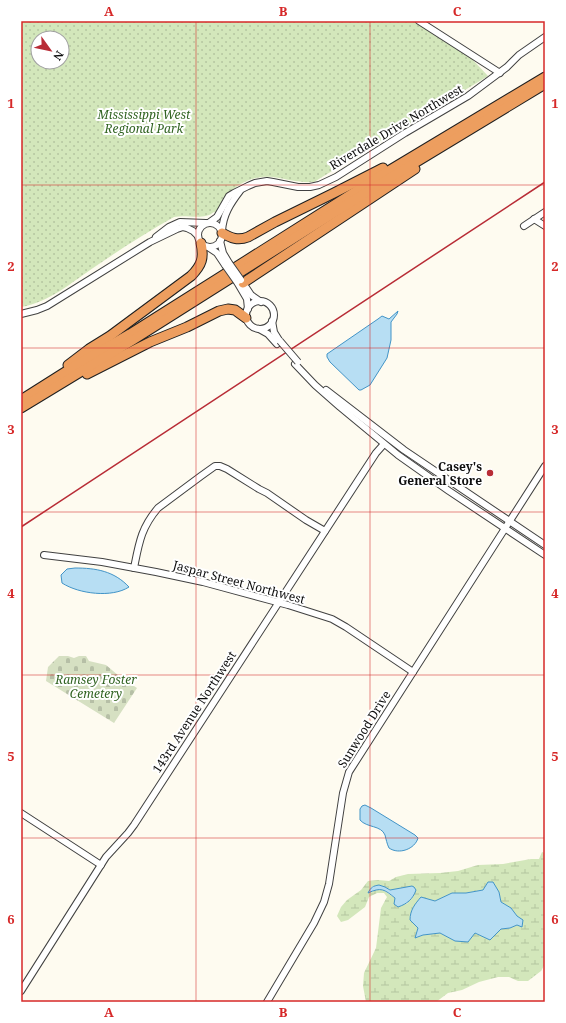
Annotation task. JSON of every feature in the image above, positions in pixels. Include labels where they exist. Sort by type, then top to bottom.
[{"type":"highway","points":[[21,400],[130,334],[306,222],[545,77]]},
{"type":"highway","points":[[21,408],[133,340],[370,190],[545,84]]},
{"type":"highway","points":[[240,281],[433,157],[468,130]]},
{"type":"highway","points":[[221,235],[244,239],[408,154],[435,143]]},
{"type":"highway","points":[[21,400],[191,276],[202,262],[202,242]]},
{"type":"highway","points":[[35,399],[133,350],[194,324],[219,311],[228,309],[247,314]]},
{"type":"street","points":[[419,21],[500,73]]},
{"type":"street","name":"Riverdale Drive Northwest","points":[[208,223],[218,217],[229,196],[255,183],[273,182],[303,187],[319,185],[327,181],[468,96],[500,73],[519,55],[545,37]]},
{"type":"street","points":[[227,264],[223,252],[221,235],[223,220],[232,202],[242,189]]},
{"type":"street","points":[[524,226],[545,212]]},
{"type":"street","points":[[534,219],[545,226]]},
{"type":"street","points":[[150,242],[163,230],[180,222],[208,223],[217,225],[221,235],[216,245],[202,242]]},
{"type":"street","points":[[202,242],[199,228],[208,223]]},
{"type":"street","points":[[21,314],[47,306],[150,242],[184,227],[190,230],[202,242],[217,253],[251,295],[261,302],[268,304],[272,309],[274,332],[279,343]]},
{"type":"street","points":[[240,281],[247,300],[248,322],[251,326],[268,334],[279,343],[315,385],[384,444],[414,467],[545,555]]},
{"type":"street","points":[[247,314],[253,303],[261,302]]},
{"type":"street","points":[[259,329],[268,326],[272,321]]},
{"type":"street","points":[[296,363],[328,391],[387,438],[545,545]]},
{"type":"street","name":"143rd Avenue Northwest","points":[[21,991],[101,865],[111,850],[134,825],[376,453],[384,444]]},
{"type":"street","points":[[134,568],[140,538],[147,522],[158,508],[212,468],[220,466],[266,492],[306,520],[325,531]]},
{"type":"street","name":"Sunwood Drive","points":[[268,1002],[314,923],[324,902],[329,884],[343,792],[347,777],[545,466]]},
{"type":"street","name":"Jaspar Street Northwest","points":[[44,555],[102,562],[134,568],[198,581],[279,602],[332,619],[414,672]]},
{"type":"street","points":[[21,813],[101,865]]},
{"type":"green space","name":"Mississippi West Regional Park","points":[[21,21],[413,21],[472,59],[488,76],[314,182],[273,177],[260,177],[248,180],[232,190],[217,214],[214,212],[210,215],[200,217],[174,217],[125,247],[60,291],[42,301],[21,307]]},
{"type":"green space","name":"Ramsey Foster Cemetery","points":[[59,656],[74,658],[86,656],[89,661],[106,665],[137,688],[114,723],[46,681],[48,667]]},
{"type":"green space","points":[[542,852],[545,853],[545,964],[541,971],[528,981],[518,981],[509,977],[498,977],[479,982],[462,990],[448,993],[436,1002],[366,1002],[363,986],[364,973],[376,948],[381,908],[387,897],[384,893],[377,893],[369,897],[365,907],[348,920],[341,922],[337,916],[341,907],[347,900],[361,890],[368,881],[389,881],[396,877],[408,874],[458,871],[478,865],[503,864],[539,859]],"holes":[[[373,886],[385,887],[390,890],[414,896],[407,904],[383,890],[378,889],[368,893]],[[483,890],[499,892],[501,902],[511,908],[517,916],[517,925],[510,928],[501,929],[490,940],[475,933],[455,941],[440,933],[423,935],[416,938],[418,928],[435,901],[452,893],[466,893]]]},
{"type":"water","points":[[398,311],[391,322],[391,340],[387,358],[370,385],[359,390],[330,362],[327,354],[382,316],[389,319]]},
{"type":"water","points":[[75,568],[97,570],[111,574],[129,587],[114,593],[96,593],[77,590],[62,583],[61,575],[67,569]]},
{"type":"water","points":[[365,805],[415,835],[418,838],[414,845],[402,851],[389,848],[383,832],[363,823],[360,820],[360,809]]},
{"type":"water","points":[[488,882],[493,882],[499,892],[501,902],[511,908],[517,916],[523,920],[522,927],[517,925],[510,928],[501,929],[490,940],[475,933],[468,942],[455,941],[440,933],[423,935],[415,938],[418,928],[410,920],[410,916],[413,907],[421,897],[435,901],[452,893],[466,893],[483,890]]},
{"type":"water","points":[[379,885],[390,890],[412,886],[416,890],[409,901],[398,907],[394,904],[395,898],[385,891],[376,890],[368,893],[372,887]]},
{"type":"railway","points":[[21,527],[545,182]]},
{"type":"place","name":"Casey's General Store","points":[[490,473]]}]
